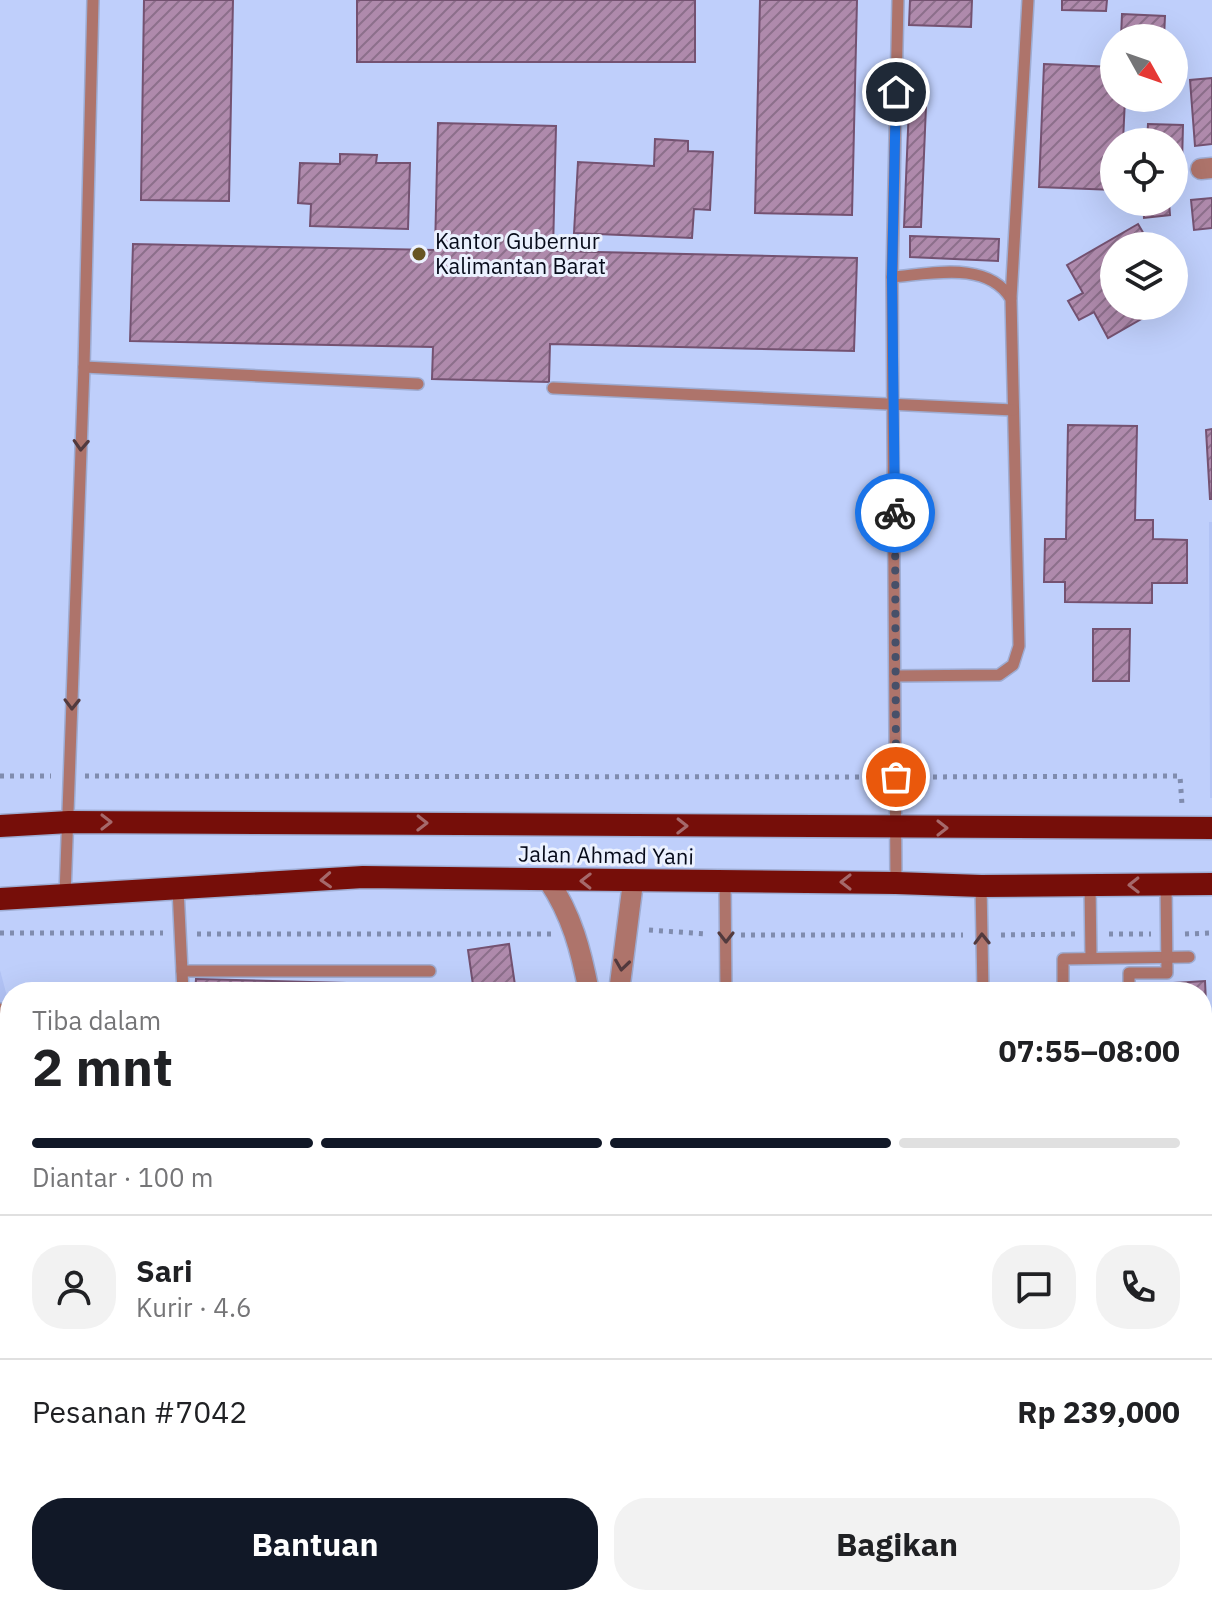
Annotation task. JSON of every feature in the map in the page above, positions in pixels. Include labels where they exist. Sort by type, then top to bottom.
[{"type":"highway","name":"Jalan Ahmad Yani","points":[[0,826],[69,822],[1212,828]]},
{"type":"highway","name":"Jalan Ahmad Yani","points":[[0,899],[363,877],[981,886],[1212,884]]},
{"type":"street","points":[[548,880],[561,899],[575,933],[587,982]]},
{"type":"street","points":[[620,982],[633,882]]},
{"type":"lane","points":[[65,895],[84,367],[93,0]]},
{"type":"lane","points":[[896,883],[892,277],[898,0]]},
{"type":"lane","points":[[895,676],[999,675],[1013,665],[1018,656],[1011,299],[1028,0]]},
{"type":"lane","points":[[892,277],[976,274],[1005,289],[1011,299]]},
{"type":"lane","points":[[84,367],[418,384]]},
{"type":"lane","points":[[553,388],[1013,410]]},
{"type":"lane","points":[[725,882],[726,982]]},
{"type":"lane","points":[[1129,982],[1129,973],[1167,973],[1166,884]]},
{"type":"lane","points":[[1090,885],[1091,958]]},
{"type":"lane","points":[[981,886],[983,982]]},
{"type":"lane","points":[[178,889],[183,982]]},
{"type":"lane","points":[[1063,982],[1063,959],[1189,957]]},
{"type":"lane","points":[[182,971],[430,971]]},
{"type":"path","points":[[0,776],[1180,776],[1182,805],[1197,805]]},
{"type":"path","points":[[627,929],[726,935]]},
{"type":"path","points":[[0,933],[575,933]]},
{"type":"shaded area","points":[[1209,522],[1212,522],[1212,798],[1210,798]]},
{"type":"building","points":[[144,0],[233,0],[229,201],[141,200]]},
{"type":"building","points":[[357,0],[695,0],[695,62],[357,62]]},
{"type":"building","points":[[760,0],[857,0],[852,215],[755,213]]},
{"type":"building","points":[[910,0],[972,0],[971,27],[909,25]]},
{"type":"building","points":[[1062,0],[1107,0],[1106,11],[1062,10]]},
{"type":"building","points":[[1122,14],[1165,16],[1165,24],[1122,24]]},
{"type":"building","points":[[1044,64],[1100,66],[1100,112],[1124,112],[1124,128],[1100,128],[1100,189],[1039,187]]},
{"type":"building","points":[[1212,78],[1212,144],[1195,146],[1190,80]]},
{"type":"building","points":[[909,106],[926,106],[921,227],[904,227]]},
{"type":"building","name":"Kantor Gubernur Kalimantan Barat","points":[[438,123],[556,126],[553,251],[857,258],[854,351],[550,344],[549,382],[432,379],[433,347],[130,341],[133,244],[435,250]]},
{"type":"building","points":[[1148,124],[1183,125],[1183,128],[1148,128]]},
{"type":"building","points":[[655,139],[688,141],[688,151],[713,152],[710,210],[694,209],[692,238],[574,233],[578,162],[654,166]]},
{"type":"building","points":[[340,154],[377,155],[376,163],[410,163],[408,229],[310,226],[311,204],[298,203],[300,163],[340,164]]},
{"type":"building","points":[[1212,198],[1212,228],[1194,230],[1191,200]]},
{"type":"building","points":[[1138,224],[1143,232],[1124,232]]},
{"type":"building","points":[[910,236],[999,239],[998,261],[910,257]]},
{"type":"building","points":[[1100,246],[1100,320],[1140,320],[1108,338],[1094,312],[1079,320],[1068,301],[1083,293],[1067,265]]},
{"type":"building","points":[[1068,425],[1137,426],[1135,520],[1153,520],[1153,539],[1187,540],[1187,583],[1152,583],[1152,603],[1065,602],[1065,582],[1044,582],[1045,539],[1066,539]]},
{"type":"building","points":[[1212,429],[1212,499],[1210,499],[1206,430]]},
{"type":"building","points":[[1093,629],[1130,629],[1129,681],[1093,681]]},
{"type":"building","points":[[509,944],[515,982],[473,982],[468,950]]},
{"type":"building","points":[[196,979],[308,982],[196,982]]},
{"type":"way so far","points":[[895,513],[896,777]]},
{"type":"place","name":"Kantor Gubernur Kalimantan Barat","points":[[419,254]]},
{"type":"route","points":[[895,513],[892,277],[896,92]]}]
